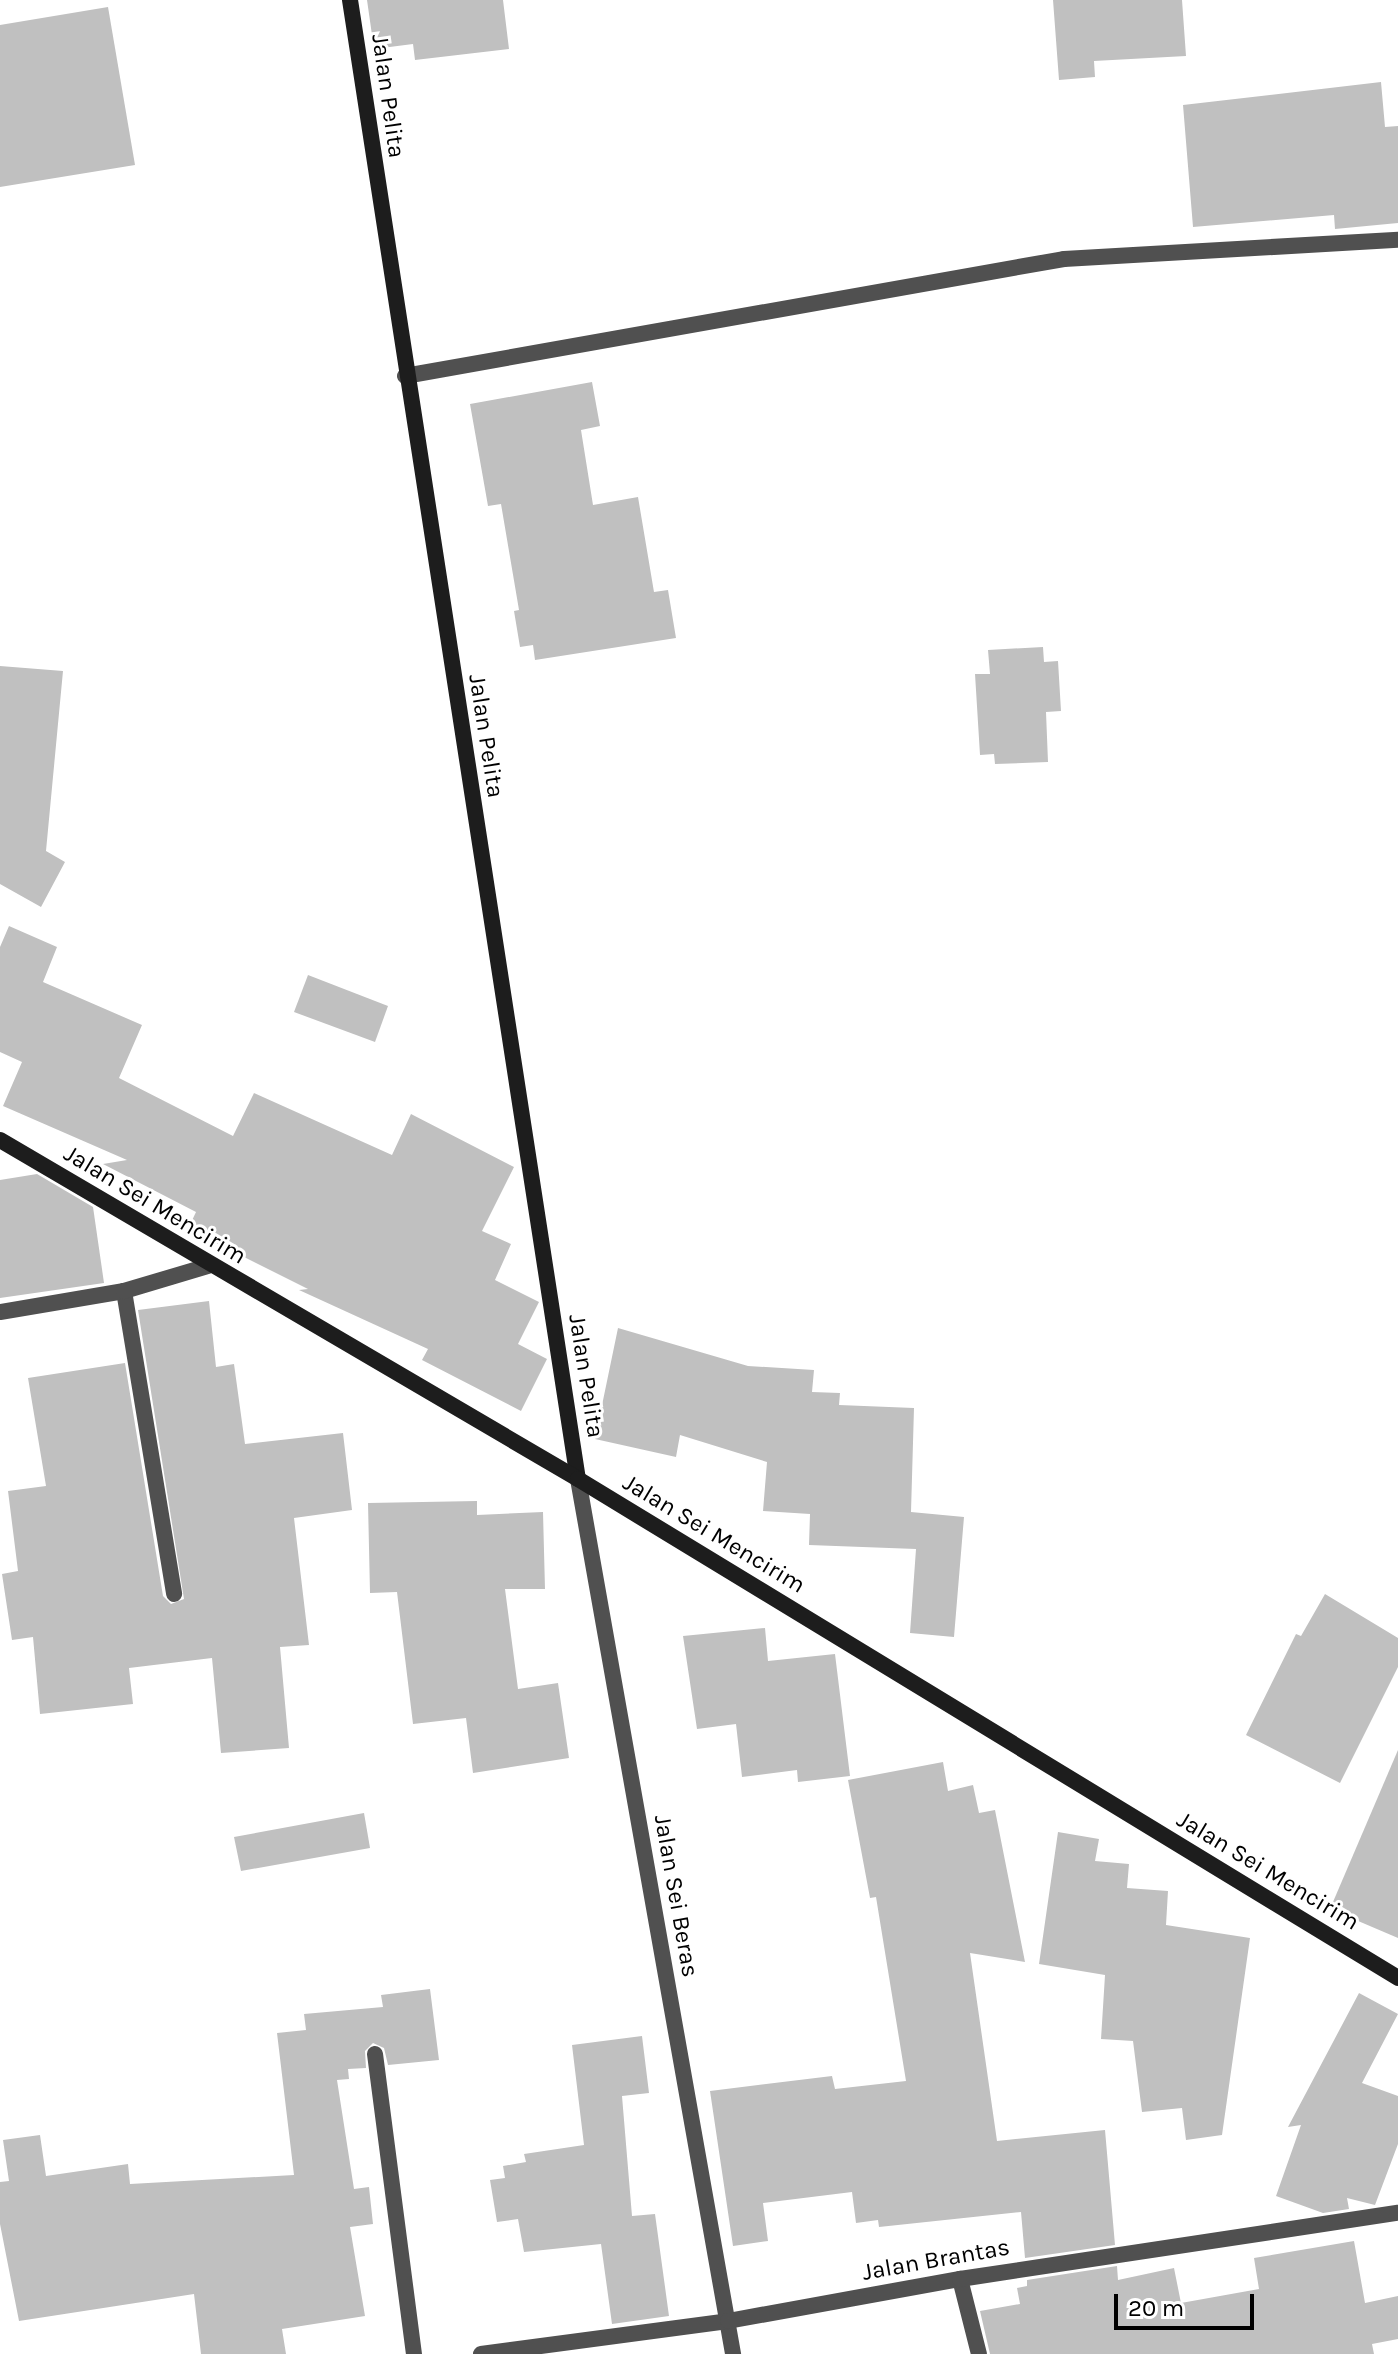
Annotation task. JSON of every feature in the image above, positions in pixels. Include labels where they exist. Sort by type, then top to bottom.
[{"type":"street","name":"Jalan Pelita","points":[[350,0],[405,376],[578,1479]]},
{"type":"street","points":[[405,376],[1064,259],[1398,240]]},
{"type":"street","name":"Jalan Sei Mencirim","points":[[0,1140],[208,1266],[578,1479],[1398,1978]]},
{"type":"street","points":[[0,1312],[124,1291],[208,1266]]},
{"type":"street","points":[[124,1291],[174,1594]]},
{"type":"street","name":"Jalan Sei Beras","points":[[578,1479],[733,2354]]},
{"type":"street","points":[[375,2054],[414,2354]]},
{"type":"street","name":"Jalan Brantas","points":[[481,2354],[728,2321],[960,2279],[1398,2213]]},
{"type":"street","points":[[960,2279],[979,2354]]},
{"type":"building","points":[[367,0],[503,0],[509,49],[415,60],[413,44],[374,49]]},
{"type":"building","points":[[1053,0],[1182,0],[1186,56],[1094,61],[1095,77],[1059,80]]},
{"type":"building","points":[[108,7],[135,165],[0,187],[0,25]]},
{"type":"building","points":[[1381,82],[1385,127],[1398,126],[1398,223],[1335,229],[1334,215],[1193,227],[1183,105]]},
{"type":"building","points":[[592,382],[600,426],[581,430],[593,505],[638,497],[654,592],[668,590],[676,638],[535,660],[533,645],[520,647],[514,611],[519,610],[501,504],[488,506],[470,404]]},
{"type":"building","points":[[1043,647],[1044,662],[1058,661],[1061,711],[1046,712],[1048,762],[995,764],[994,754],[980,755],[975,674],[990,674],[988,650]]},
{"type":"building","points":[[0,666],[63,671],[46,851],[65,862],[41,907],[0,884]]},
{"type":"building","points":[[9,926],[57,947],[43,982],[142,1025],[119,1078],[233,1136],[254,1093],[392,1155],[411,1114],[514,1167],[482,1231],[511,1244],[495,1280],[539,1302],[518,1344],[547,1359],[521,1411],[422,1360],[428,1349],[299,1290],[308,1289],[188,1229],[196,1212],[103,1164],[127,1160],[3,1106],[22,1062],[0,1052],[0,947]]},
{"type":"building","points":[[308,975],[388,1006],[375,1042],[294,1012]]},
{"type":"building","points":[[37,1174],[93,1207],[104,1283],[0,1298],[0,1180]]},
{"type":"building","points":[[209,1301],[216,1367],[234,1364],[245,1444],[343,1433],[352,1510],[294,1518],[309,1645],[280,1647],[289,1748],[221,1753],[212,1658],[129,1668],[133,1704],[40,1714],[33,1637],[12,1640],[2,1574],[18,1571],[8,1491],[46,1486],[28,1378],[125,1363],[163,1596],[171,1604],[184,1599],[138,1310]]},
{"type":"building","points":[[618,1328],[748,1366],[814,1370],[812,1392],[840,1393],[839,1405],[914,1408],[911,1512],[964,1517],[954,1637],[910,1633],[916,1549],[809,1545],[810,1514],[763,1511],[767,1462],[680,1435],[676,1457],[595,1439]]},
{"type":"building","points":[[477,1501],[477,1515],[543,1512],[545,1589],[505,1589],[518,1689],[558,1683],[569,1758],[473,1773],[466,1718],[413,1724],[397,1592],[370,1593],[368,1503]]},
{"type":"building","points":[[1325,1594],[1398,1638],[1398,1667],[1340,1783],[1246,1735],[1296,1634],[1301,1636]]},
{"type":"building","points":[[765,1628],[768,1661],[835,1654],[850,1776],[798,1782],[797,1770],[742,1777],[736,1724],[697,1729],[683,1636]]},
{"type":"building","points":[[1398,1750],[1398,1938],[1330,1909]]},
{"type":"building","points":[[943,1762],[948,1791],[973,1785],[979,1813],[995,1810],[1025,1962],[970,1953],[997,2141],[1105,2130],[1115,2245],[1025,2258],[1021,2212],[879,2227],[878,2220],[856,2223],[852,2192],[763,2203],[768,2241],[733,2246],[710,2091],[832,2076],[835,2089],[906,2081],[876,1897],[870,1898],[848,1780]]},
{"type":"building","points":[[364,1813],[370,1848],[241,1871],[234,1837]]},
{"type":"building","points":[[1058,1832],[1099,1839],[1095,1861],[1129,1864],[1127,1888],[1168,1891],[1166,1925],[1250,1938],[1222,2135],[1186,2140],[1182,2108],[1142,2112],[1133,2041],[1101,2039],[1105,1975],[1039,1964]]},
{"type":"building","points":[[430,1989],[439,2060],[388,2065],[384,2048],[373,2043],[365,2051],[366,2068],[348,2069],[349,2079],[337,2080],[354,2189],[369,2187],[373,2224],[350,2227],[365,2316],[282,2329],[286,2354],[201,2354],[194,2294],[19,2321],[0,2224],[0,2182],[9,2181],[3,2140],[40,2135],[46,2176],[128,2164],[130,2184],[294,2175],[277,2033],[306,2030],[304,2014],[383,2007],[381,1995]]},
{"type":"building","points":[[1359,1993],[1398,2014],[1362,2083],[1398,2096],[1398,2144],[1375,2205],[1347,2198],[1349,2209],[1323,2213],[1276,2196],[1301,2125],[1288,2127]]},
{"type":"building","points":[[642,2036],[649,2093],[622,2096],[632,2216],[655,2214],[669,2316],[612,2324],[601,2244],[524,2252],[518,2219],[497,2222],[490,2180],[505,2178],[503,2166],[526,2162],[524,2154],[584,2145],[572,2045]]},
{"type":"building","points":[[1354,2241],[1365,2303],[1398,2296],[1398,2339],[1372,2344],[1374,2354],[990,2354],[980,2311],[1020,2304],[1017,2288],[1027,2286],[1027,2280],[1117,2266],[1118,2280],[1174,2268],[1181,2303],[1259,2289],[1254,2258]]}]
